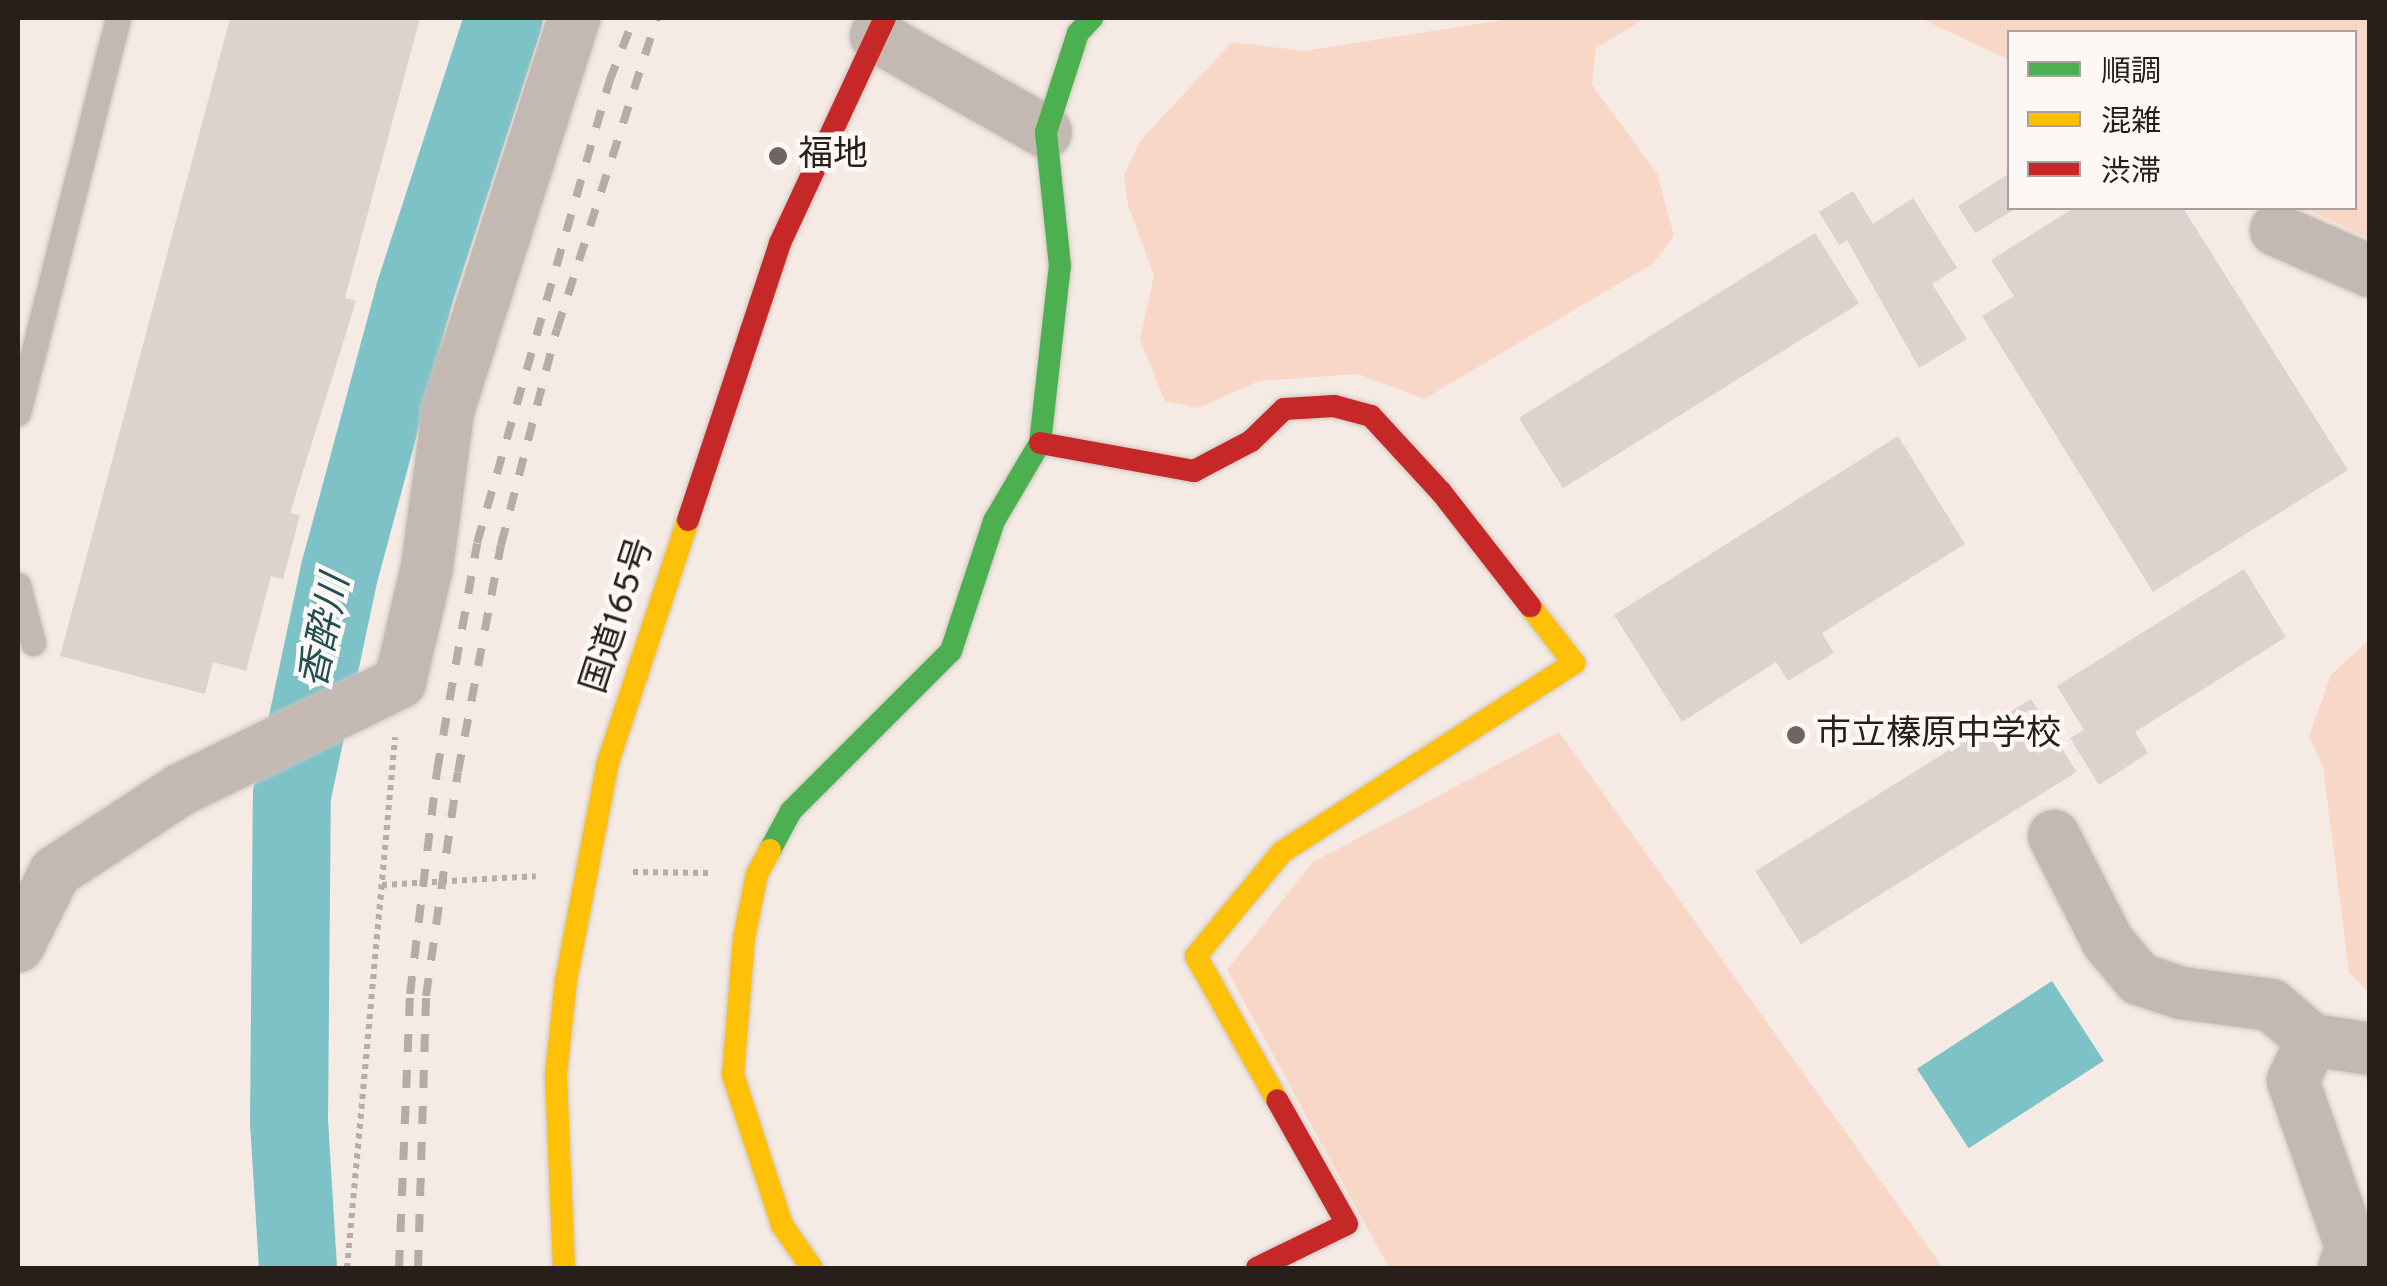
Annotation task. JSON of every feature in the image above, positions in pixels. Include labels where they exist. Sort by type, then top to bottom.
[{"type":"main road","points":[[812,1268],[782,1225],[732,1075],[744,938],[757,874],[791,811],[951,652],[994,521],[1040,443],[1060,266],[1046,132],[1078,33],[1092,18]]},
{"type":"main road","name":"国道165号","points":[[564,1268],[556,1074],[585,872],[608,762],[780,243],[880,26]]},
{"type":"main road","points":[[1040,443],[1194,470],[1251,441],[1284,409],[1334,406],[1371,416],[1440,492],[1574,663],[1282,852],[1196,956],[1346,1224],[1257,1268]]},
{"type":"street","points":[[18,946],[56,872],[180,790],[381,692],[427,567],[448,412],[574,18]]},
{"type":"street","points":[[880,26],[1046,132]]},
{"type":"street","points":[[2276,230],[2370,270]]},
{"type":"street","points":[[2054,836],[2130,973],[2181,994],[2271,1005],[2312,1040],[2370,1049]]},
{"type":"street","points":[[2312,1040],[2294,1081],[2351,1247],[2344,1268]]},
{"type":"lane","points":[[18,413],[118,18]]},
{"type":"lane","points":[[18,585],[33,643]]},
{"type":"path","points":[[347,1268],[382,885],[381,692]]},
{"type":"path","points":[[585,872],[757,874]]},
{"type":"path","points":[[382,885],[502,878]]},
{"type":"shaded area","points":[[1516,18],[1646,18],[1596,48],[1592,85],[1657,173],[1674,236],[1652,264],[1424,399],[1358,374],[1259,381],[1198,408],[1165,401],[1140,339],[1154,275],[1128,206],[1124,174],[1141,140],[1232,42],[1304,51]]},
{"type":"shaded area","points":[[1920,18],[2369,18],[2369,238],[2308,210],[2357,210],[2357,30],[2007,30],[2007,59]]},
{"type":"shaded area","points":[[2369,640],[2369,993],[2349,972],[2323,766],[2309,737],[2331,675]]},
{"type":"shaded area","points":[[1559,732],[1943,1268],[1389,1268],[1227,970],[1313,862]]},
{"type":"water","points":[[2052,981],[2104,1061],[1969,1148],[1917,1069]]},
{"type":"building","points":[[230,18],[420,18],[345,298],[356,301],[290,513],[300,515],[283,579],[271,576],[246,671],[213,662],[205,694],[60,656]]},
{"type":"building","points":[[2007,175],[2007,210],[2014,210],[1975,233],[1958,206]]},
{"type":"building","points":[[1853,191],[1873,224],[1913,198],[1957,268],[1932,284],[1967,339],[1919,368],[1847,240],[1839,245],[1819,212]]},
{"type":"building","points":[[2071,210],[2184,210],[2348,470],[2153,592],[1982,316],[2014,296],[1991,260]]},
{"type":"building","points":[[1815,233],[1859,303],[1563,488],[1519,418]]},
{"type":"building","points":[[1898,436],[1965,544],[1822,633],[1834,653],[1788,681],[1776,662],[1682,722],[1614,615]]},
{"type":"building","points":[[2244,569],[2286,637],[2135,732],[2148,753],[2099,785],[2070,738],[2084,730],[2057,686]]},
{"type":"building","points":[[2031,699],[2077,772],[1801,944],[1755,871]]},
{"type":"waterway","name":"香酔川","points":[[298,1268],[289,1122],[292,795],[340,570],[414,295],[504,18]]},
{"type":"railway","points":[[399,1268],[410,994],[437,771],[477,543],[609,82],[634,18]]},
{"type":"railway","points":[[418,1268],[426,996],[458,772],[501,545],[557,329],[657,18]]},
{"type":"traffic: fast","points":[[770,850],[791,811],[951,651],[994,521],[1040,443],[1060,266],[1046,132],[1078,33],[1092,18]]},
{"type":"traffic: slow","points":[[564,1268],[556,1074],[566,980],[608,762],[688,520]]},
{"type":"traffic: slow","points":[[1277,1100],[1196,956],[1282,852],[1574,663],[1530,606]]},
{"type":"traffic: slow","points":[[770,850],[757,874],[744,938],[733,1075],[782,1225],[812,1268]]},
{"type":"traffic: jam","points":[[688,520],[780,243],[885,18]]},
{"type":"traffic: jam","points":[[1040,443],[1194,471],[1251,441],[1284,409],[1334,406],[1371,416],[1441,492],[1530,606]]},
{"type":"traffic: jam","points":[[1257,1268],[1347,1224],[1277,1100]]},
{"type":"place","name":"福地","points":[[778,156]]},
{"type":"place","name":"市立榛原中学校","points":[[1796,735]]}]
